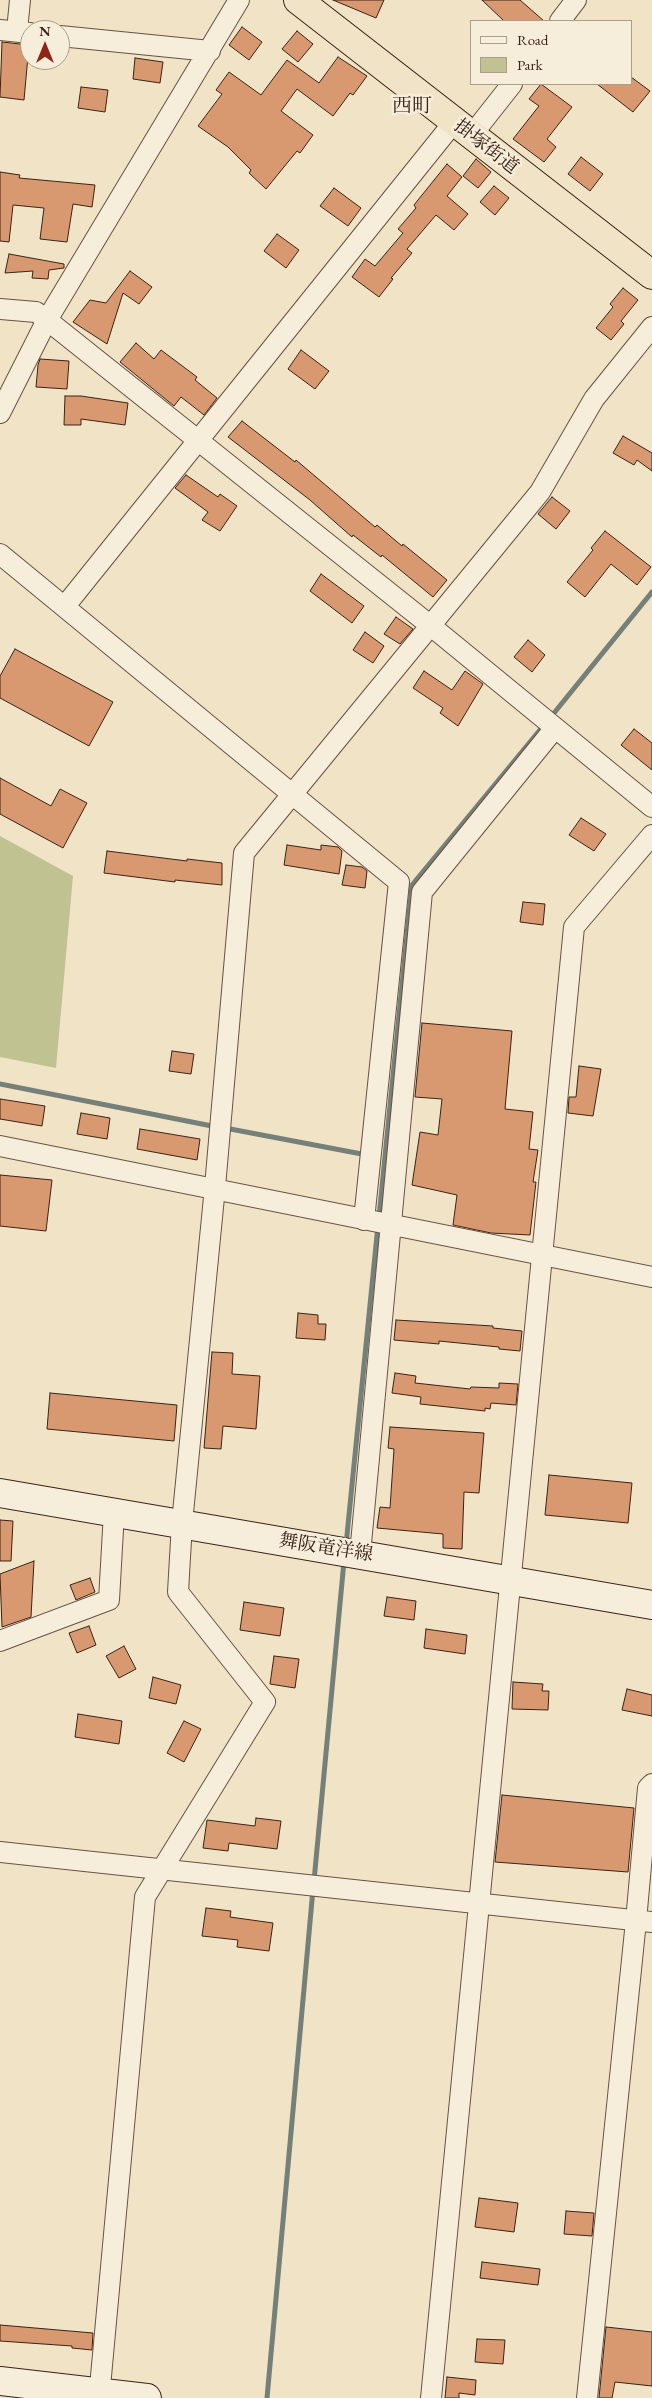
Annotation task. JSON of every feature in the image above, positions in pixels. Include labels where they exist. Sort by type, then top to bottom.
[{"type":"highway","name":"掛塚街道","points":[[298,0],[652,275]]},
{"type":"main road","name":"舞阪竜洋線","points":[[0,1493],[652,1605]]},
{"type":"main road","points":[[0,2381],[99,2395],[146,2398]]},
{"type":"street","points":[[16,31],[20,0]]},
{"type":"street","points":[[0,413],[47,320],[239,0]]},
{"type":"street","points":[[561,20],[576,0]]},
{"type":"street","points":[[70,37],[210,51]]},
{"type":"street","points":[[65,606],[198,442],[463,129],[511,85]]},
{"type":"street","points":[[0,309],[36,312],[47,320],[431,626],[652,807]]},
{"type":"street","points":[[99,2395],[145,1897],[265,1702],[178,1592],[182,1523],[215,1188],[244,853],[540,492],[594,399],[652,327]]},
{"type":"street","points":[[0,554],[399,882],[364,1220]]},
{"type":"street","points":[[362,1554],[422,892],[550,724]]},
{"type":"street","points":[[430,2398],[478,1904],[512,1580],[574,927],[652,835]]},
{"type":"street","points":[[0,1146],[652,1277]]},
{"type":"street","points":[[0,1641],[109,1600],[114,1512]]},
{"type":"street","points":[[587,2398],[644,1922],[648,1788],[652,1784]]},
{"type":"street","points":[[0,1852],[644,1922]]},
{"type":"green space","points":[[0,836],[73,876],[56,1068],[0,1057]]},
{"type":"building","points":[[333,0],[384,0],[376,18]]},
{"type":"building","points":[[482,0],[520,0],[543,20],[503,20]]},
{"type":"building","points":[[242,27],[262,42],[249,60],[229,45]]},
{"type":"building","points":[[297,31],[313,44],[298,62],[282,49]]},
{"type":"building","points":[[2,42],[20,44],[20,70],[27,70],[24,100],[0,97]]},
{"type":"building","points":[[338,57],[367,76],[353,95],[350,93],[333,116],[297,89],[281,111],[313,135],[300,153],[297,151],[266,189],[249,173],[251,170],[228,147],[198,126],[222,94],[216,90],[229,72],[261,95],[287,60],[319,83]]},
{"type":"building","points":[[135,58],[163,62],[160,83],[133,79]]},
{"type":"building","points":[[632,78],[650,91],[633,112],[598,85],[632,85]]},
{"type":"building","points":[[540,85],[542,85],[572,107],[547,139],[556,147],[544,162],[513,139],[539,106],[529,99]]},
{"type":"building","points":[[81,87],[108,90],[105,112],[78,108]]},
{"type":"building","points":[[581,157],[603,174],[590,191],[568,174]]},
{"type":"building","points":[[476,159],[491,172],[478,188],[463,176]]},
{"type":"building","points":[[447,164],[462,177],[447,196],[468,214],[454,230],[436,215],[407,249],[412,253],[391,278],[393,279],[379,297],[352,277],[365,259],[375,266],[403,233],[398,229],[416,208],[414,205]]},
{"type":"building","points":[[0,172],[20,175],[19,178],[95,185],[92,207],[73,204],[67,242],[40,239],[44,208],[13,205],[9,242],[0,241]]},
{"type":"building","points":[[494,186],[509,198],[495,215],[480,202]]},
{"type":"building","points":[[334,188],[361,208],[348,226],[320,206]]},
{"type":"building","points":[[277,234],[299,250],[286,268],[264,251]]},
{"type":"building","points":[[9,254],[64,264],[64,268],[49,270],[48,279],[32,278],[33,271],[5,273]]},
{"type":"building","points":[[130,271],[152,287],[139,304],[123,293],[107,344],[73,322],[90,300],[106,303]]},
{"type":"building","points":[[623,288],[638,300],[621,321],[624,324],[611,340],[596,328],[613,307],[610,304]]},
{"type":"building","points":[[136,343],[154,359],[161,350],[197,377],[195,380],[217,398],[204,415],[181,397],[174,406],[120,362]]},
{"type":"building","points":[[301,350],[329,371],[315,389],[288,369]]},
{"type":"building","points":[[40,359],[69,361],[67,389],[36,387]]},
{"type":"building","points":[[65,396],[81,396],[128,403],[125,425],[81,419],[81,425],[64,425]]},
{"type":"building","points":[[242,421],[295,462],[296,460],[375,527],[377,525],[402,546],[403,544],[447,580],[433,597],[382,555],[381,557],[353,535],[352,537],[310,500],[228,437]]},
{"type":"building","points":[[623,436],[652,453],[652,471],[637,460],[634,465],[613,453]]},
{"type":"building","points":[[186,475],[218,497],[220,494],[237,506],[220,531],[202,520],[208,512],[175,488]]},
{"type":"building","points":[[552,497],[570,511],[556,529],[538,514]]},
{"type":"building","points":[[605,531],[651,567],[637,585],[611,564],[585,597],[567,582],[593,550],[591,548]]},
{"type":"building","points":[[321,574],[364,606],[352,623],[310,591]]},
{"type":"building","points":[[396,617],[413,629],[400,644],[384,634]]},
{"type":"building","points":[[365,632],[384,646],[373,663],[353,650]]},
{"type":"building","points":[[528,640],[545,655],[532,672],[514,657]]},
{"type":"building","points":[[15,649],[113,702],[89,746],[0,698],[0,676]]},
{"type":"building","points":[[424,671],[452,690],[465,671],[483,684],[458,726],[440,713],[443,708],[413,688]]},
{"type":"building","points":[[634,729],[652,743],[652,770],[621,745]]},
{"type":"building","points":[[0,778],[51,806],[60,789],[87,803],[63,848],[0,814]]},
{"type":"building","points":[[581,818],[606,834],[594,851],[569,835]]},
{"type":"building","points":[[287,845],[321,850],[321,845],[338,847],[342,851],[339,874],[284,865]]},
{"type":"building","points":[[107,851],[187,861],[187,859],[222,863],[222,885],[175,880],[175,882],[104,873]]},
{"type":"building","points":[[346,865],[362,867],[367,871],[365,888],[342,885]]},
{"type":"building","points":[[523,902],[545,904],[543,925],[520,922]]},
{"type":"building","points":[[422,1023],[512,1031],[505,1109],[533,1112],[529,1149],[538,1150],[533,1182],[536,1182],[530,1235],[491,1233],[453,1225],[457,1195],[412,1185],[420,1132],[438,1135],[442,1099],[415,1097]]},
{"type":"building","points":[[172,1051],[194,1054],[191,1074],[169,1071]]},
{"type":"building","points":[[579,1066],[601,1069],[593,1116],[568,1113],[569,1097],[576,1097]]},
{"type":"building","points":[[0,1099],[45,1106],[42,1126],[0,1119]]},
{"type":"building","points":[[81,1113],[110,1118],[107,1139],[77,1134]]},
{"type":"building","points":[[140,1129],[200,1139],[197,1160],[137,1149]]},
{"type":"building","points":[[0,1175],[52,1180],[46,1231],[0,1226]]},
{"type":"building","points":[[298,1313],[318,1315],[318,1324],[326,1324],[325,1340],[296,1338]]},
{"type":"building","points":[[396,1320],[493,1326],[493,1328],[522,1331],[520,1351],[439,1341],[439,1344],[394,1340]]},
{"type":"building","points":[[212,1352],[233,1353],[232,1374],[260,1376],[256,1429],[223,1426],[221,1449],[204,1448]]},
{"type":"building","points":[[395,1373],[416,1376],[415,1383],[470,1389],[471,1387],[499,1388],[499,1383],[518,1384],[516,1405],[491,1403],[490,1409],[485,1408],[485,1411],[420,1404],[421,1397],[392,1393]]},
{"type":"building","points":[[50,1393],[177,1405],[174,1441],[47,1429]]},
{"type":"building","points":[[390,1427],[484,1433],[479,1493],[464,1492],[462,1549],[443,1548],[443,1534],[377,1528],[380,1507],[390,1508],[394,1449],[388,1448]]},
{"type":"building","points":[[549,1475],[632,1483],[628,1523],[545,1515]]},
{"type":"building","points":[[0,1520],[13,1521],[11,1561],[0,1561]]},
{"type":"building","points":[[34,1561],[31,1617],[2,1627],[0,1574]]},
{"type":"building","points":[[90,1578],[95,1592],[76,1600],[70,1585]]},
{"type":"building","points":[[387,1597],[416,1601],[414,1620],[384,1616]]},
{"type":"building","points":[[244,1602],[284,1608],[280,1636],[240,1630]]},
{"type":"building","points":[[89,1626],[96,1645],[77,1653],[69,1633]]},
{"type":"building","points":[[426,1629],[467,1635],[465,1654],[424,1648]]},
{"type":"building","points":[[124,1646],[136,1669],[119,1678],[106,1656]]},
{"type":"building","points":[[274,1656],[299,1659],[295,1688],[270,1684]]},
{"type":"building","points":[[153,1677],[181,1685],[176,1704],[149,1698]]},
{"type":"building","points":[[513,1682],[543,1684],[542,1691],[549,1691],[548,1710],[512,1709]]},
{"type":"building","points":[[627,1689],[652,1695],[652,1716],[622,1710]]},
{"type":"building","points":[[78,1714],[122,1721],[119,1744],[75,1737]]},
{"type":"building","points":[[184,1721],[201,1729],[184,1762],[167,1753]]},
{"type":"building","points":[[502,1795],[634,1808],[628,1872],[495,1862]]},
{"type":"building","points":[[256,1818],[281,1821],[277,1849],[229,1843],[228,1851],[203,1848],[207,1820],[255,1826]]},
{"type":"building","points":[[206,1908],[231,1911],[230,1917],[273,1923],[269,1951],[237,1947],[238,1940],[202,1936]]},
{"type":"building","points":[[479,2198],[518,2203],[514,2232],[475,2227]]},
{"type":"building","points":[[566,2211],[594,2213],[592,2236],[564,2234]]},
{"type":"building","points":[[482,2262],[540,2269],[538,2285],[480,2278]]},
{"type":"building","points":[[0,2325],[93,2333],[92,2350],[72,2348],[72,2346],[0,2341]]},
{"type":"building","points":[[606,2327],[652,2332],[652,2386],[615,2382],[612,2398],[599,2398]]},
{"type":"building","points":[[477,2339],[505,2340],[503,2364],[475,2362]]},
{"type":"building","points":[[447,2377],[476,2380],[475,2395],[459,2393],[459,2398],[445,2398]]},
{"type":"waterway","points":[[550,718],[652,592]]},
{"type":"waterway","points":[[379,1217],[412,885],[544,725]]},
{"type":"waterway","points":[[0,1084],[217,1127]]},
{"type":"waterway","points":[[225,1128],[367,1155]]},
{"type":"waterway","points":[[346,1545],[378,1225]]},
{"type":"waterway","points":[[314,1881],[344,1561]]},
{"type":"waterway","points":[[267,2398],[313,1889]]},
{"type":"district","name":"西町","points":[[412,107]]}]
